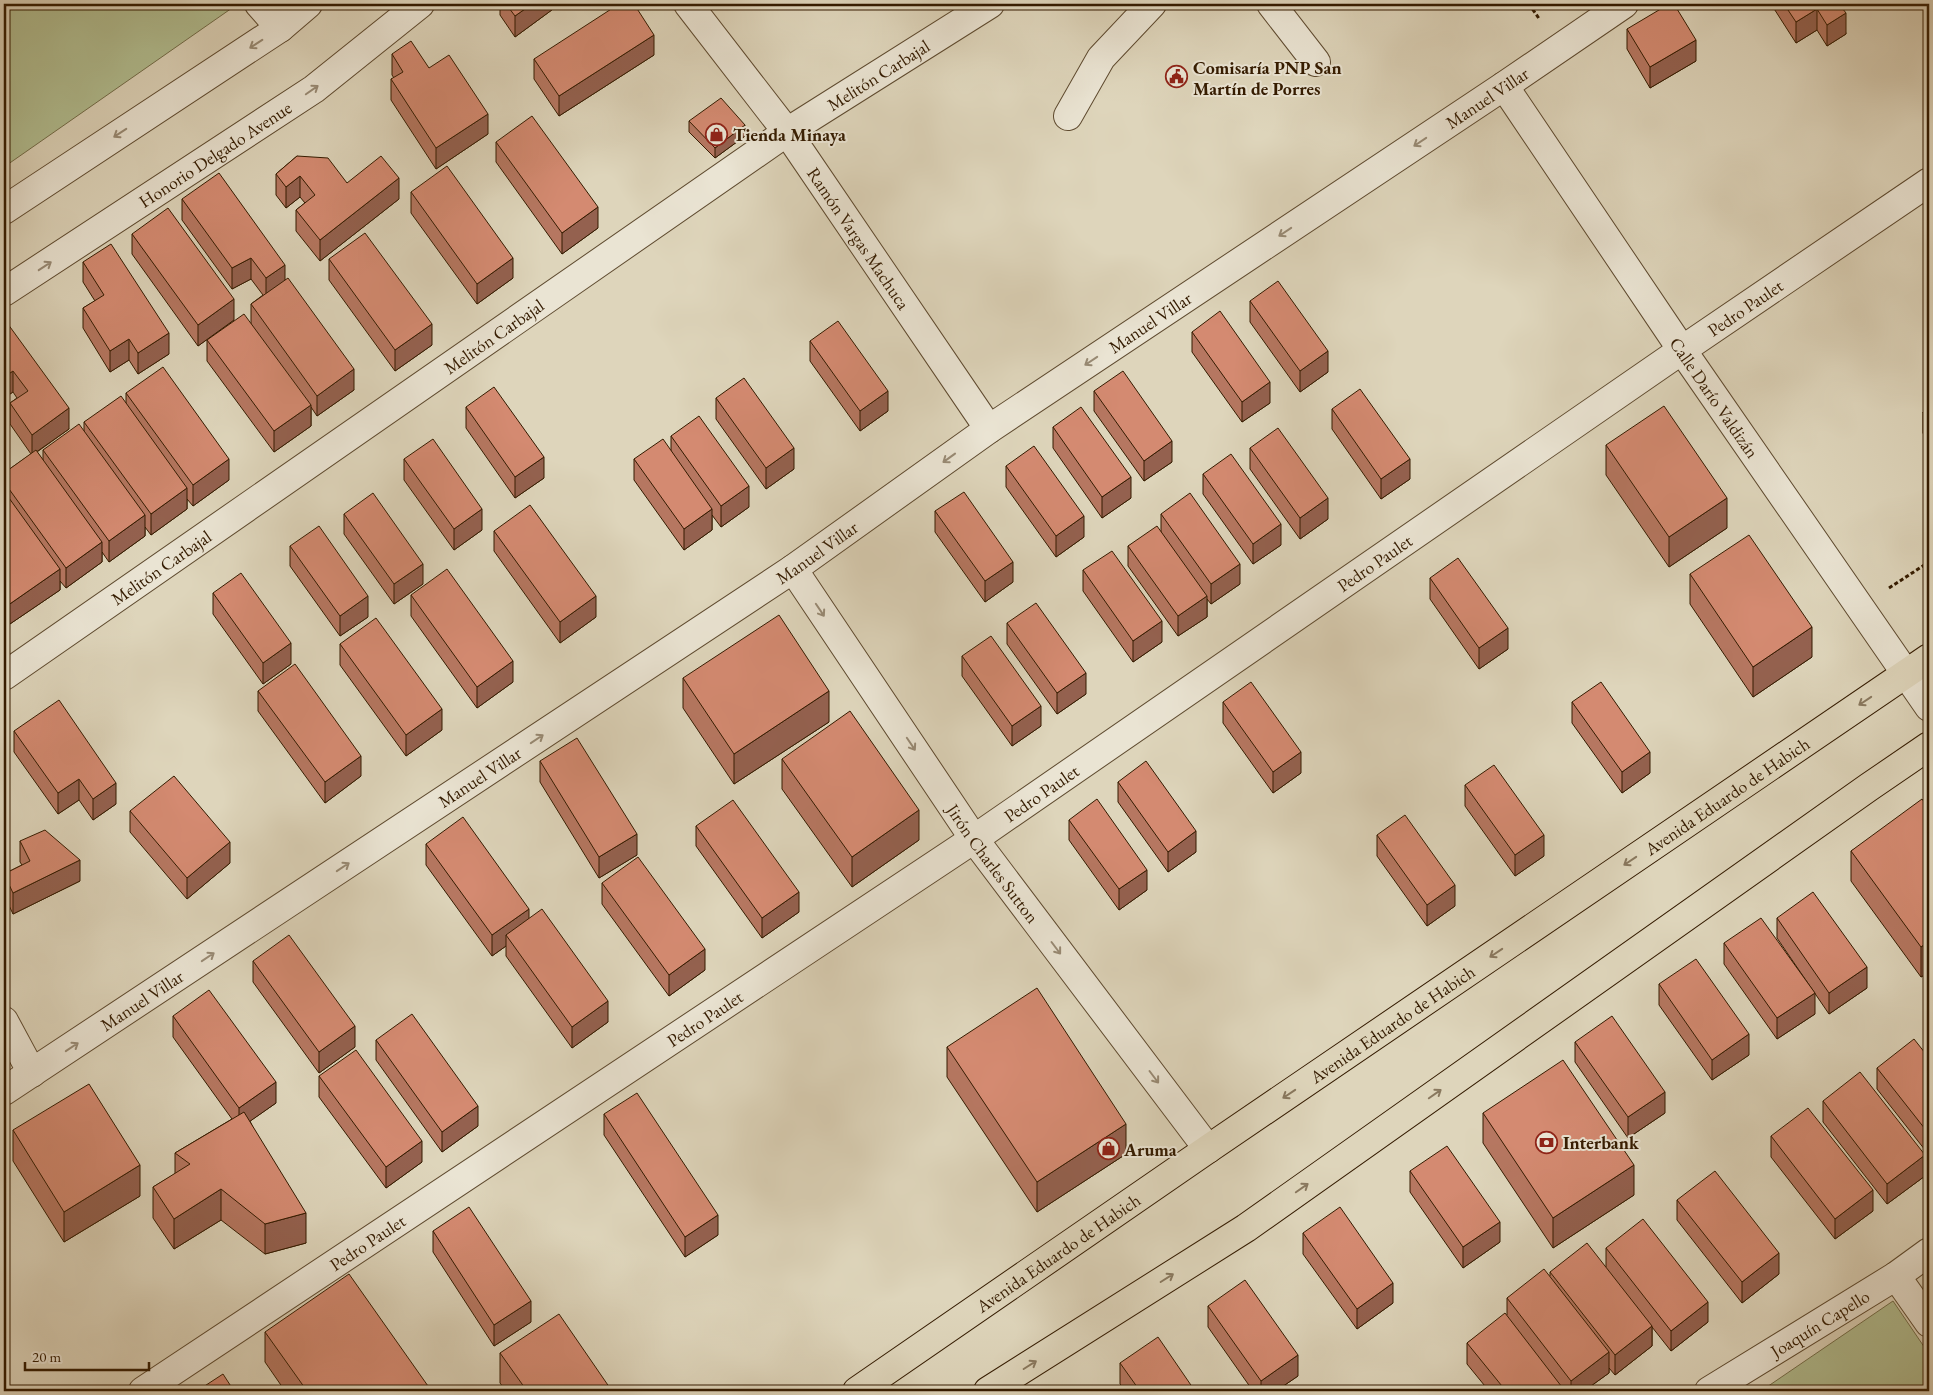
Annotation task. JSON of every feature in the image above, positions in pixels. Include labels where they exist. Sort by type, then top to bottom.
[{"type":"main road","name":"Avenida Eduardo de Habich","points":[[857,1391],[1208,1149],[1929,658]]},
{"type":"main road","points":[[988,1391],[1246,1228],[1929,746]]},
{"type":"street","points":[[258,4],[280,28]]},
{"type":"street","points":[[4,210],[280,28],[308,4]]},
{"type":"street","name":"Honorio Delgado Avenue","points":[[4,292],[314,89],[420,4]]},
{"type":"street","name":"Ramón Vargas Machuca","points":[[688,4],[787,132],[989,429]]},
{"type":"street","name":"Melitón Carbajal","points":[[4,676],[787,132],[990,4]]},
{"type":"street","points":[[1068,116],[1102,58],[1152,4]]},
{"type":"street","name":"Manuel Villar","points":[[4,1091],[793,569],[989,429],[1624,4]]},
{"type":"street","points":[[1277,6],[1316,62]]},
{"type":"street","name":"Calle Darío Valdizán","points":[[1504,86],[1682,350],[1929,706]]},
{"type":"street","name":"Pedro Paulet","points":[[143,1391],[974,839],[1682,350],[1929,182]]},
{"type":"street","name":"Jirón Charles Sutton","points":[[793,569],[974,839],[1208,1149]]},
{"type":"street","points":[[4,1020],[32,1074]]},
{"type":"street","name":"Joaquín Capello","points":[[1709,1391],[1896,1276],[1929,1252]]},
{"type":"street","points":[[1896,1276],[1929,1323]]},
{"type":"path","points":[[1862,607],[1929,562]]},
{"type":"green space","points":[[4,4],[229,4],[232,8],[4,167]]},
{"type":"green space","points":[[1893,1301],[1929,1354],[1929,1391],[1761,1391]]},
{"type":"building","points":[[506,4],[532,4],[515,16]]},
{"type":"building","points":[[619,4],[634,4],[654,35],[559,96],[534,59]]},
{"type":"building","points":[[1669,4],[1674,4],[1696,40],[1650,67],[1627,29]]},
{"type":"building","points":[[1784,4],[1839,4],[1846,13],[1827,25],[1817,9],[1796,22]]},
{"type":"building","points":[[411,41],[429,68],[449,55],[488,114],[436,148],[391,79],[403,72],[392,54]]},
{"type":"building","name":"Tienda Minaya","points":[[721,98],[745,125],[715,148],[689,121]]},
{"type":"building","points":[[532,116],[598,207],[562,233],[496,142]]},
{"type":"building","points":[[297,156],[328,158],[347,183],[381,156],[399,178],[320,240],[296,210],[315,195],[300,176],[286,187],[276,174]]},
{"type":"building","points":[[447,166],[513,258],[477,284],[411,192]]},
{"type":"building","points":[[219,173],[285,265],[266,278],[251,258],[232,268],[182,199]]},
{"type":"building","points":[[168,208],[234,299],[198,325],[132,234]]},
{"type":"building","points":[[365,233],[432,324],[395,350],[329,259]]},
{"type":"building","points":[[111,244],[169,333],[138,353],[129,339],[110,351],[83,308],[104,295],[83,262]]},
{"type":"building","points":[[288,278],[354,369],[317,396],[251,304]]},
{"type":"building","points":[[1278,281],[1328,351],[1300,371],[1250,301]]},
{"type":"building","points":[[1220,311],[1270,382],[1242,402],[1192,332]]},
{"type":"building","points":[[244,314],[311,405],[274,431],[207,340]]},
{"type":"building","points":[[5,320],[69,408],[32,435],[10,403],[28,391],[13,371],[4,377]]},
{"type":"building","points":[[838,321],[888,391],[860,411],[810,341]]},
{"type":"building","points":[[163,367],[229,459],[193,485],[126,393]]},
{"type":"building","points":[[1123,371],[1172,441],[1144,461],[1094,391]]},
{"type":"building","points":[[744,378],[794,448],[766,468],[716,398]]},
{"type":"building","points":[[494,387],[544,457],[515,477],[466,407]]},
{"type":"building","points":[[1360,389],[1410,459],[1381,479],[1332,409]]},
{"type":"building","points":[[121,396],[187,488],[151,514],[84,422]]},
{"type":"building","points":[[1664,406],[1727,498],[1669,537],[1606,445]]},
{"type":"building","points":[[1081,407],[1131,477],[1102,497],[1053,427]]},
{"type":"building","points":[[1929,409],[1929,425],[1923,412]]},
{"type":"building","points":[[699,416],[749,486],[721,506],[671,436]]},
{"type":"building","points":[[79,424],[145,515],[109,541],[43,450]]},
{"type":"building","points":[[1278,428],[1328,498],[1300,518],[1250,448]]},
{"type":"building","points":[[433,439],[482,509],[454,529],[404,459]]},
{"type":"building","points":[[663,439],[712,509],[684,529],[634,459]]},
{"type":"building","points":[[1034,446],[1084,516],[1056,536],[1006,466]]},
{"type":"building","points":[[36,450],[102,542],[66,568],[4,482],[4,473]]},
{"type":"building","points":[[1231,454],[1281,524],[1253,544],[1203,474]]},
{"type":"building","points":[[4,491],[60,569],[4,608]]},
{"type":"building","points":[[964,492],[1013,562],[985,581],[935,511]]},
{"type":"building","points":[[373,493],[423,564],[394,584],[344,514]]},
{"type":"building","points":[[1190,493],[1240,564],[1211,584],[1161,514]]},
{"type":"building","points":[[530,505],[596,596],[560,622],[494,531]]},
{"type":"building","points":[[319,526],[368,596],[340,616],[290,546]]},
{"type":"building","points":[[1157,526],[1207,596],[1178,616],[1128,546]]},
{"type":"building","points":[[1749,535],[1812,627],[1753,667],[1690,574]]},
{"type":"building","points":[[1112,551],[1162,621],[1133,641],[1083,570]]},
{"type":"building","points":[[1458,558],[1508,628],[1479,648],[1430,578]]},
{"type":"building","points":[[447,569],[513,661],[477,687],[411,595]]},
{"type":"building","points":[[241,573],[291,643],[263,663],[213,593]]},
{"type":"building","points":[[1036,603],[1086,673],[1057,693],[1007,623]]},
{"type":"building","points":[[779,615],[829,691],[734,754],[683,678]]},
{"type":"building","points":[[376,618],[442,709],[406,735],[340,644]]},
{"type":"building","points":[[991,636],[1041,706],[1012,726],[962,656]]},
{"type":"building","points":[[295,664],[361,756],[325,782],[258,691]]},
{"type":"building","points":[[1251,682],[1301,752],[1273,772],[1223,702]]},
{"type":"building","points":[[1601,682],[1650,752],[1622,772],[1572,702]]},
{"type":"building","points":[[59,700],[116,783],[93,799],[79,779],[58,793],[14,731]]},
{"type":"building","points":[[850,711],[919,810],[852,857],[782,759]]},
{"type":"building","points":[[577,738],[637,834],[599,857],[540,761]]},
{"type":"building","points":[[1146,761],[1196,831],[1168,852],[1118,782]]},
{"type":"building","points":[[1494,765],[1544,835],[1515,855],[1465,785]]},
{"type":"building","points":[[174,776],[230,842],[187,878],[130,811]]},
{"type":"building","points":[[1097,799],[1147,870],[1119,889],[1069,820]]},
{"type":"building","points":[[1922,799],[1929,809],[1929,941],[1921,947],[1851,851]]},
{"type":"building","points":[[733,800],[799,892],[762,918],[696,826]]},
{"type":"building","points":[[1405,815],[1455,885],[1427,905],[1377,835]]},
{"type":"building","points":[[463,817],[529,909],[492,935],[426,844]]},
{"type":"building","points":[[45,830],[80,860],[13,893],[4,874],[30,861],[20,841]]},
{"type":"building","points":[[638,857],[705,949],[669,975],[602,883]]},
{"type":"building","points":[[1813,892],[1867,967],[1829,993],[1777,918]]},
{"type":"building","points":[[542,909],[608,1001],[572,1027],[506,935]]},
{"type":"building","points":[[1761,918],[1815,993],[1777,1018],[1724,943]]},
{"type":"building","points":[[289,935],[355,1026],[319,1052],[253,961]]},
{"type":"building","points":[[1696,959],[1749,1034],[1712,1060],[1659,984]]},
{"type":"building","points":[[1037,988],[1126,1124],[1037,1182],[947,1047]]},
{"type":"building","points":[[209,990],[276,1082],[239,1108],[173,1016]]},
{"type":"building","points":[[412,1014],[478,1106],[442,1132],[376,1040]]},
{"type":"building","points":[[1612,1016],[1665,1092],[1628,1117],[1575,1042]]},
{"type":"building","points":[[1914,1039],[1929,1058],[1929,1134],[1877,1068]]},
{"type":"building","points":[[356,1050],[422,1141],[386,1167],[319,1076]]},
{"type":"building","points":[[1563,1060],[1634,1165],[1553,1218],[1483,1113]]},
{"type":"building","points":[[1860,1072],[1925,1155],[1887,1184],[1823,1101]]},
{"type":"building","points":[[89,1084],[140,1165],[64,1212],[13,1130]]},
{"type":"building","points":[[637,1093],[718,1215],[685,1237],[604,1114]]},
{"type":"building","points":[[1808,1108],[1873,1190],[1835,1219],[1771,1136]]},
{"type":"building","points":[[244,1112],[306,1213],[265,1224],[221,1189],[174,1219],[153,1187],[190,1164],[175,1153]]},
{"type":"building","points":[[1447,1146],[1500,1222],[1463,1247],[1410,1171]]},
{"type":"building","points":[[1715,1171],[1779,1253],[1742,1282],[1677,1200]]},
{"type":"building","points":[[469,1207],[531,1301],[494,1325],[433,1231]]},
{"type":"building","points":[[1340,1207],[1393,1283],[1357,1309],[1303,1233]]},
{"type":"building","points":[[1643,1219],[1708,1302],[1671,1331],[1606,1248]]},
{"type":"building","points":[[1587,1243],[1652,1326],[1615,1355],[1550,1272]]},
{"type":"building","points":[[1544,1269],[1609,1352],[1571,1381],[1507,1298]]},
{"type":"building","points":[[349,1274],[428,1386],[420,1391],[307,1391],[265,1332]]},
{"type":"building","points":[[1245,1280],[1298,1355],[1261,1381],[1208,1306]]},
{"type":"building","points":[[1505,1313],[1565,1391],[1506,1391],[1467,1343]]},
{"type":"building","points":[[559,1314],[612,1391],[527,1391],[500,1353]]},
{"type":"building","points":[[1158,1337],[1195,1391],[1140,1391],[1120,1363]]},
{"type":"building","points":[[223,1374],[234,1391],[197,1391]]},
{"type":"place","name":"Comisaría PNP San Martín de Porres","points":[[1177,77]]},
{"type":"place","name":"Tienda Minaya","points":[[717,134]]},
{"type":"place","name":"Interbank","points":[[1547,1142]]},
{"type":"place","name":"Aruma","points":[[1108,1149]]}]
